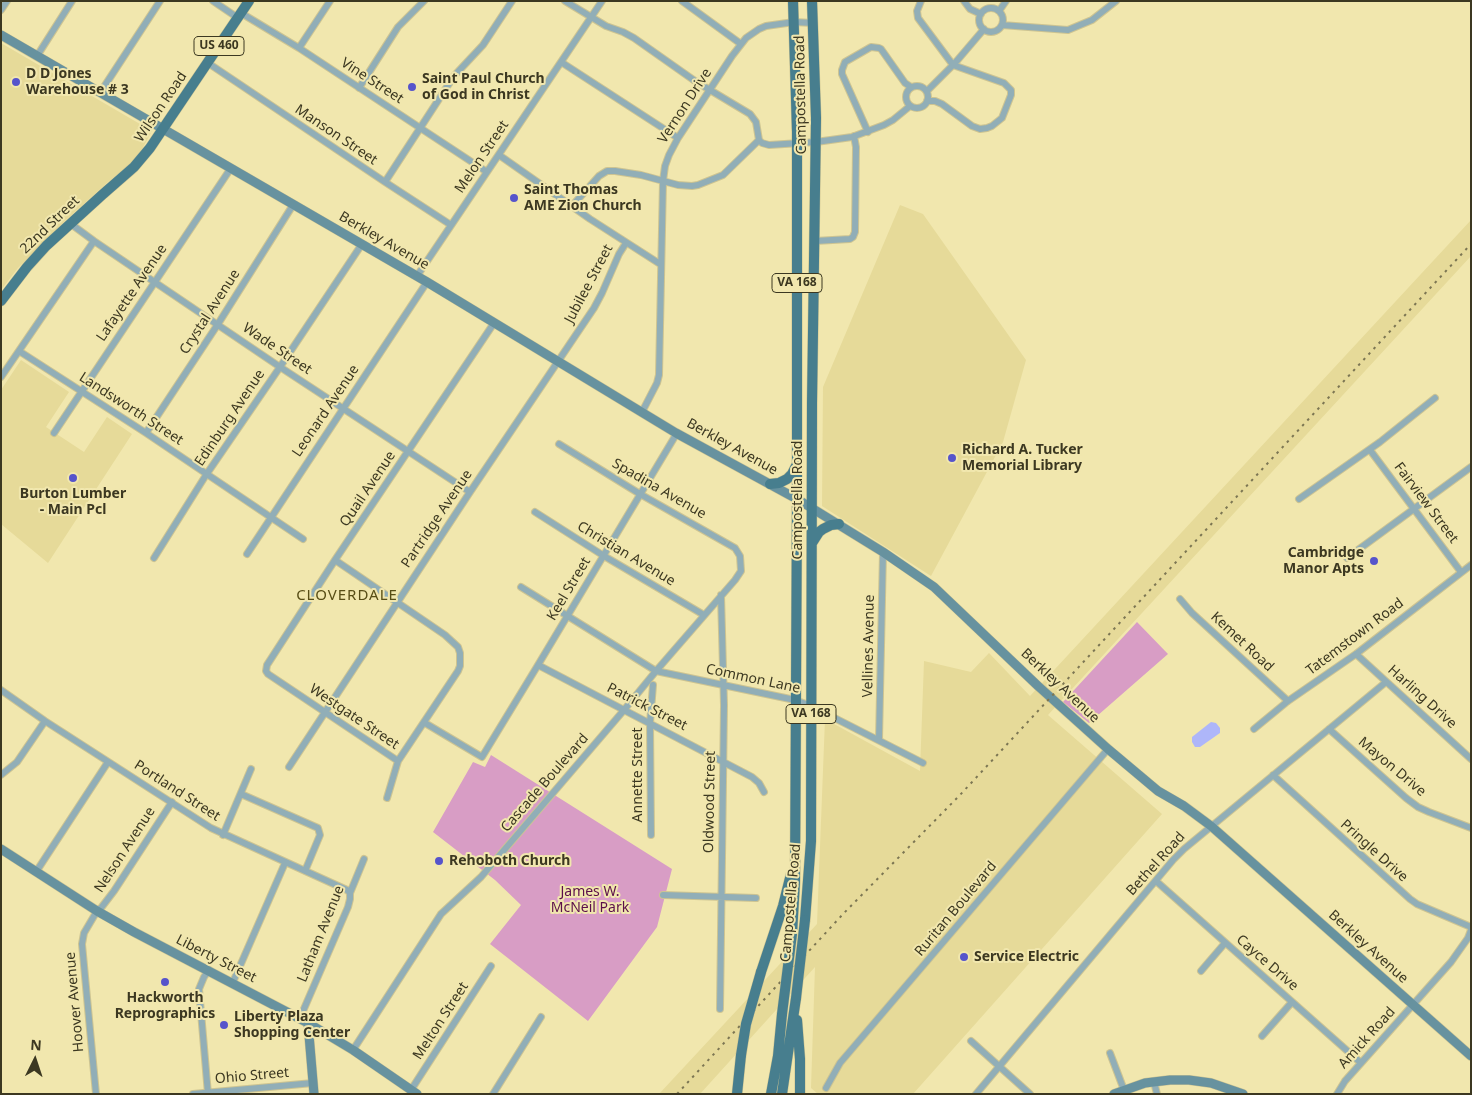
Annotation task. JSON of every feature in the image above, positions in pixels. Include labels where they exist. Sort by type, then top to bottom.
[{"type":"main road","name":"Wilson Road","points":[[102,195],[134,167],[163,130],[249,1]]},
{"type":"main road","name":"Campostella Road","points":[[793,1],[797,143],[795,856]]},
{"type":"main road","name":"Campostella Road","points":[[796,998],[805,920],[811,841],[812,403],[816,142],[812,1]]},
{"type":"main road","name":"22nd Street","points":[[1,301],[46,246],[102,195]]},
{"type":"main road","points":[[770,484],[779,483],[787,479],[792,474],[797,462]]},
{"type":"main road","points":[[812,544],[823,529],[839,524]]},
{"type":"main road","points":[[737,1094],[746,1024],[783,906],[795,856]]},
{"type":"main road","name":"VA 168","points":[[771,1094],[778,1056],[792,934],[795,900],[795,856]]},
{"type":"main road","points":[[796,998],[800,1094]]},
{"type":"main road","name":"VA 168","points":[[782,1094],[796,998]]},
{"type":"street","points":[[1,10],[7,1]]},
{"type":"street","points":[[37,56],[72,1]]},
{"type":"street","points":[[100,93],[160,1]]},
{"type":"street","name":"Vine Street","points":[[213,1],[299,48],[487,172]]},
{"type":"street","points":[[299,48],[330,1]]},
{"type":"street","points":[[359,88],[398,27],[424,1]]},
{"type":"street","points":[[385,182],[454,76],[480,49],[512,1]]},
{"type":"street","points":[[565,1],[606,26],[634,38],[695,81],[750,114],[756,122],[759,140],[765,144],[816,142],[854,136],[868,132],[893,120],[910,106]]},
{"type":"street","name":"Melon Street","points":[[417,276],[602,1]]},
{"type":"street","points":[[682,1],[741,44]]},
{"type":"street","points":[[921,1],[917,11],[918,18],[953,65],[1004,83],[1011,90],[1011,95],[1002,118],[992,126],[980,129],[972,126],[942,104],[936,101],[927,101]]},
{"type":"street","points":[[964,1],[970,9],[981,14]]},
{"type":"street","points":[[999,11],[1006,1]]},
{"type":"street","points":[[1002,25],[1068,30],[1092,20],[1116,1]]},
{"type":"street","points":[[988,8],[999,11],[1003,17],[1002,25],[990,32],[984,29],[980,23],[981,14],[988,8]]},
{"type":"street","name":"Vernon Drive","points":[[642,412],[657,383],[659,375],[663,181],[667,160],[678,138],[746,38],[766,26],[794,22],[813,23]]},
{"type":"street","points":[[927,91],[918,86],[911,88],[905,96],[906,100],[910,106],[916,109],[924,106],[927,101],[927,91],[953,65],[984,29]]},
{"type":"street","name":"Berkley Avenue","points":[[1,35],[417,276],[677,433],[797,499],[883,552],[934,588],[1108,749],[1158,790],[1211,826],[1471,1056]]},
{"type":"street","points":[[868,132],[842,74],[845,62],[871,47],[879,48],[905,83],[911,88]]},
{"type":"street","points":[[561,62],[678,138]]},
{"type":"street","name":"Manson Street","points":[[208,63],[451,225]]},
{"type":"street","points":[[815,240],[850,239],[855,232],[856,147],[854,136]]},
{"type":"street","points":[[572,206],[599,176],[607,172],[615,171],[692,186],[724,175],[759,140]]},
{"type":"street","points":[[498,155],[626,243],[660,264]]},
{"type":"street","name":"Lafayette Avenue","points":[[54,432],[231,168]]},
{"type":"street","name":"Crystal Avenue","points":[[146,433],[218,324],[293,204]]},
{"type":"street","name":"Wade Street","points":[[71,224],[280,367],[470,492]]},
{"type":"street","points":[[1,378],[94,241]]},
{"type":"street","name":"Jubilee Street","points":[[558,362],[594,308],[626,243]]},
{"type":"street","name":"Edinburg Avenue","points":[[154,558],[206,475],[362,244]]},
{"type":"street","name":"Leonard Avenue","points":[[247,554],[427,282]]},
{"type":"street","name":"Quail Avenue","points":[[266,671],[268,662],[494,323]]},
{"type":"street","name":"Landsworth Street","points":[[19,351],[146,433],[303,539]]},
{"type":"street","name":"Partridge Avenue","points":[[289,766],[558,362]]},
{"type":"street","points":[[1298,499],[1370,450],[1435,398]]},
{"type":"street","name":"Keel Street","points":[[425,724],[482,757],[677,433]]},
{"type":"street","name":"Spadina Avenue","points":[[559,444],[640,494],[728,543],[739,552],[741,560]]},
{"type":"street","name":"Fairview Street","points":[[1370,450],[1461,572]]},
{"type":"street","points":[[1347,558],[1471,467]]},
{"type":"street","name":"Christian Avenue","points":[[535,512],[604,556],[704,615]]},
{"type":"street","name":"Vellines Avenue","points":[[879,740],[883,552]]},
{"type":"street","points":[[335,560],[398,601]]},
{"type":"street","name":"Cascade Boulevard","points":[[353,1050],[441,914],[481,877],[721,596],[738,575],[741,560]]},
{"type":"street","name":"Tatemstown Road","points":[[1254,729],[1288,701],[1356,654],[1471,565]]},
{"type":"street","name":"Common Lane","points":[[521,587],[656,671],[795,700],[811,706],[923,763]]},
{"type":"street","name":"Oldwood Street","points":[[720,1009],[724,706],[721,596]]},
{"type":"street","name":"Kemet Road","points":[[1180,600],[1288,701]]},
{"type":"street","name":"Westgate Street","points":[[266,671],[398,761],[425,724],[458,671],[460,652],[453,641],[398,601]]},
{"type":"street","name":"Harling Drive","points":[[1356,654],[1471,759]]},
{"type":"street","name":"Patrick Street","points":[[538,665],[756,779],[764,792]]},
{"type":"street","name":"Bethel Road","points":[[976,1094],[1184,849],[1386,682]]},
{"type":"street","name":"Annette Street","points":[[651,835],[650,723],[653,685]]},
{"type":"street","name":"Portland Street","points":[[1,690],[45,721],[210,828],[350,893]]},
{"type":"street","points":[[1,775],[17,762],[45,721]]},
{"type":"street","name":"Mayon Drive","points":[[1329,728],[1391,786],[1412,802],[1429,812],[1471,828]]},
{"type":"street","name":"Ruritan Boulevard","points":[[826,1088],[840,1064],[1108,749]]},
{"type":"street","points":[[387,798],[398,761]]},
{"type":"street","points":[[36,872],[108,762]]},
{"type":"street","points":[[223,835],[251,770]]},
{"type":"street","name":"Pringle Drive","points":[[1273,775],[1410,899],[1417,904],[1471,928]]},
{"type":"street","points":[[241,794],[318,828],[320,835],[305,871]]},
{"type":"street","name":"Nelson Avenue","points":[[97,911],[114,891],[172,802]]},
{"type":"street","name":"Liberty Street","points":[[1,849],[97,911],[304,1021],[353,1050],[414,1092]]},
{"type":"street","name":"Latham Avenue","points":[[304,1021],[348,907],[350,893],[364,858]]},
{"type":"street","points":[[233,982],[285,863]]},
{"type":"street","name":"Cayce Drive","points":[[1156,881],[1362,1063]]},
{"type":"street","points":[[663,895],[756,898]]},
{"type":"street","name":"Hoover Avenue","points":[[96,1094],[82,944],[84,933],[97,911]]},
{"type":"street","name":"Amick Road","points":[[1337,1094],[1345,1081],[1457,954],[1468,938],[1471,928]]},
{"type":"street","points":[[1201,971],[1225,943]]},
{"type":"street","name":"Melton Street","points":[[414,1092],[491,966]]},
{"type":"street","points":[[208,1093],[199,989],[209,970]]},
{"type":"street","points":[[1262,1036],[1292,1002]]},
{"type":"street","points":[[493,1094],[541,1017]]},
{"type":"street","points":[[304,1021],[314,1094]]},
{"type":"street","points":[[971,1041],[1030,1094]]},
{"type":"street","points":[[1110,1053],[1124,1090]]},
{"type":"street","points":[[1114,1094],[1154,1082],[1170,1080],[1223,1086],[1243,1094]]},
{"type":"street","points":[[1154,1082],[1157,1094]]},
{"type":"street","name":"Ohio Street","points":[[193,1094],[313,1083]]},
{"type":"shaded area","points":[[1,43],[152,131],[140,153],[128,166],[66,220],[18,268],[1,290]]},
{"type":"shaded area","points":[[900,205],[923,214],[1026,360],[1003,442],[931,576],[822,506],[823,387]]},
{"type":"shaded area","points":[[1471,220],[1471,256],[1048,715],[1162,814],[913,1094],[818,1094],[811,1088],[815,967],[700,1094],[659,1094],[817,924],[825,719],[920,771],[924,661],[971,672],[989,653],[1030,696]]},
{"type":"shaded area","points":[[21,360],[69,392],[46,427],[84,452],[107,417],[132,434],[48,563],[1,524],[1,390]]},
{"type":"green space","points":[[1137,622],[1168,654],[1089,723],[1063,702]]},
{"type":"green space","name":"James W. McNeil Park","points":[[491,755],[672,869],[657,927],[588,1021],[490,944],[521,905],[495,880],[433,832],[473,762],[485,767]]},
{"type":"water","points":[[1211,722],[1216,723],[1220,728],[1220,733],[1200,747],[1195,747],[1192,737]]},
{"type":"railway","points":[[677,1094],[844,913],[960,795],[1471,244]]},
{"type":"place","name":"D D Jones Warehouse # 3","points":[[16,82]]},
{"type":"place","name":"Saint Paul Church of God in Christ","points":[[412,87]]},
{"type":"place","name":"Saint Thomas AME Zion Church","points":[[514,198]]},
{"type":"place","name":"Richard A. Tucker Memorial Library","points":[[952,458]]},
{"type":"place","name":"Burton Lumber - Main Pcl","points":[[73,478]]},
{"type":"place","name":"Cambridge Manor Apts","points":[[1374,561]]},
{"type":"place","name":"Rehoboth Church","points":[[439,861]]},
{"type":"place","name":"Service Electric","points":[[964,957]]},
{"type":"place","name":"Hackworth Reprographics","points":[[165,982]]},
{"type":"place","name":"Liberty Plaza Shopping Center","points":[[224,1025]]},
{"type":"district","name":"CLOVERDALE","points":[[347,596]]}]
